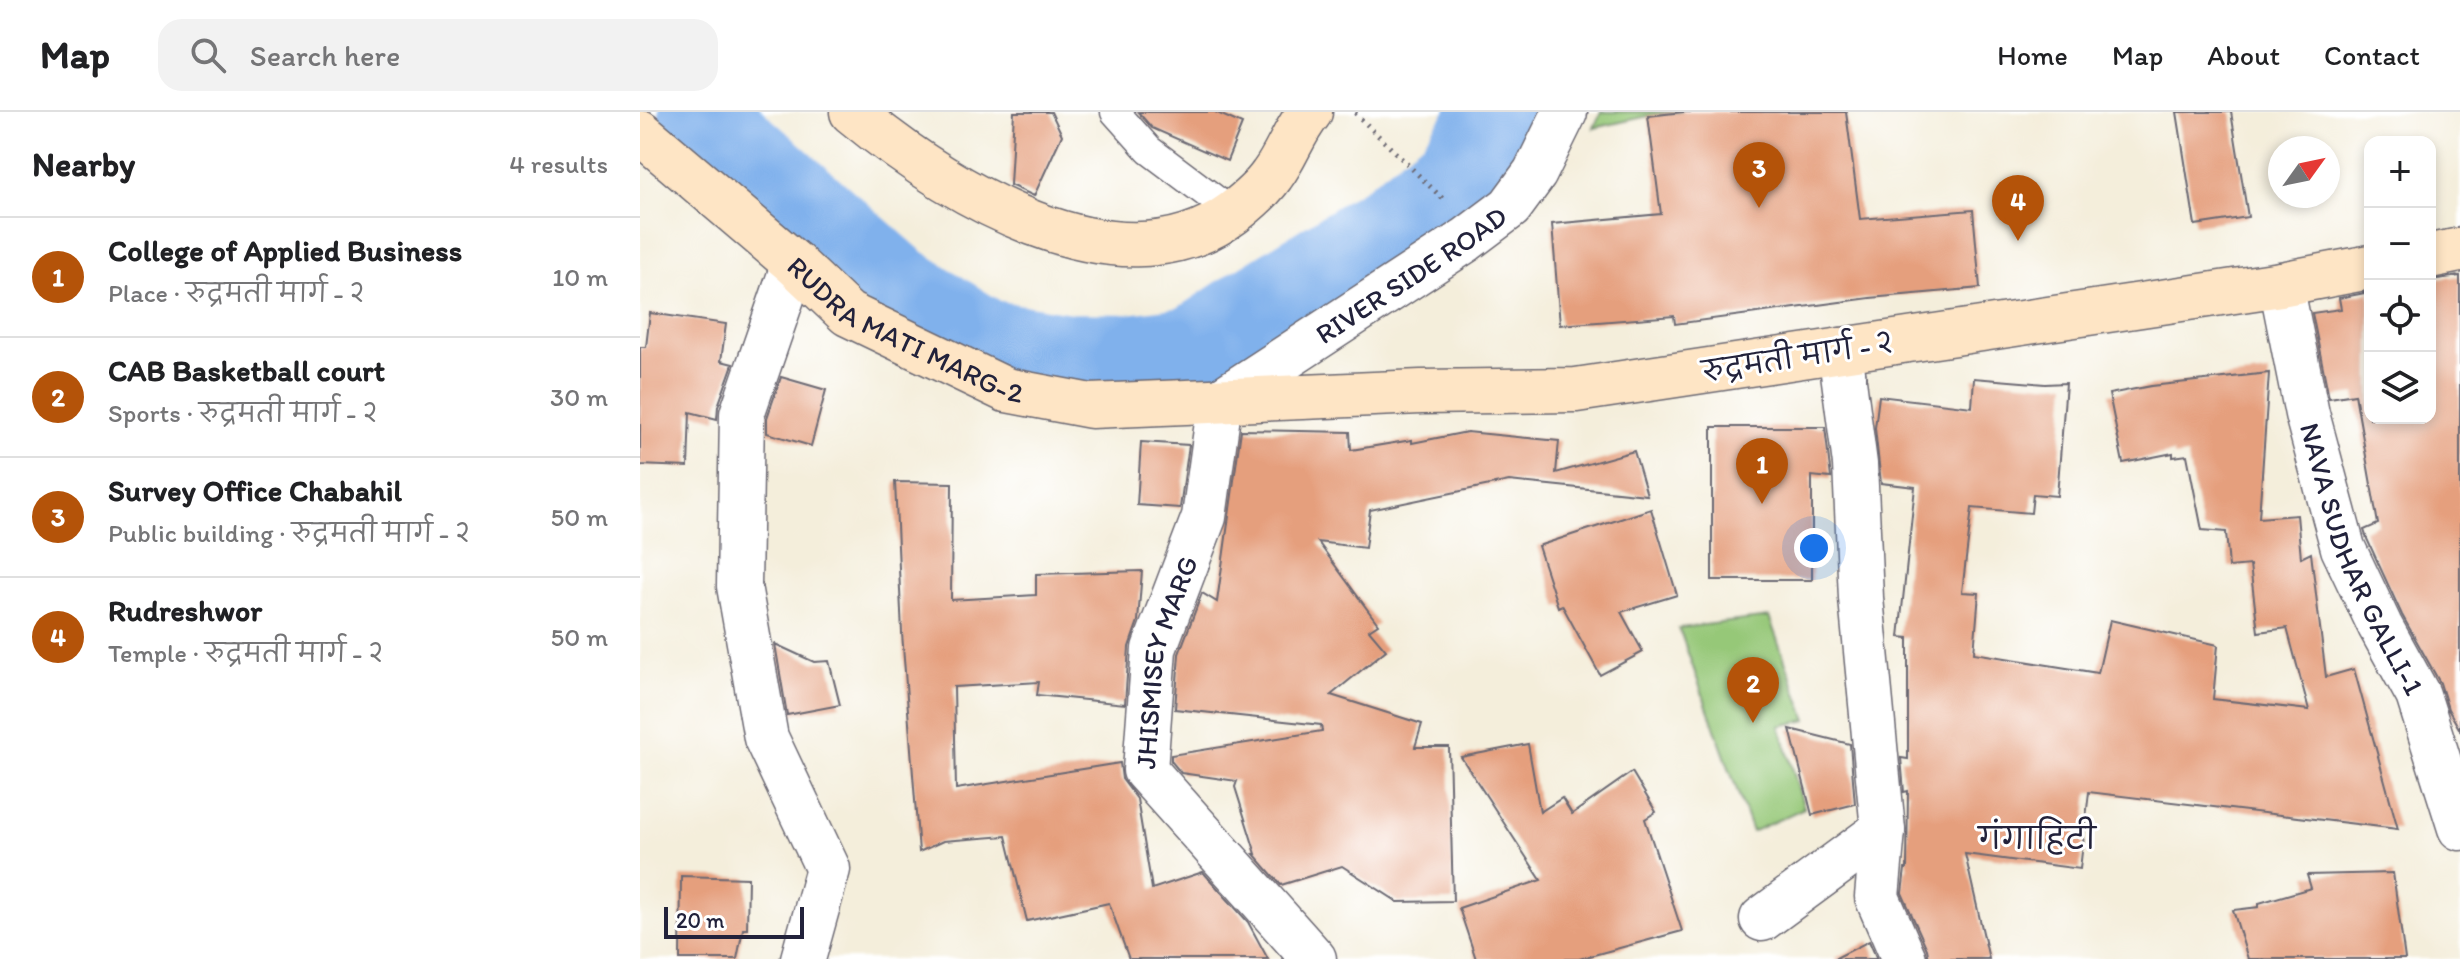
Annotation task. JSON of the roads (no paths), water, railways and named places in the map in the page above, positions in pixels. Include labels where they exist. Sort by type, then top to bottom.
[{"type":"street","points":[[852,112],[943,178],[1004,211],[1054,230],[1111,243],[1157,244],[1195,234],[1233,213],[1271,176],[1305,115]]},
{"type":"street","name":"RIVER SIDE ROAD","points":[[1220,401],[1510,207],[1535,173],[1565,112]]},
{"type":"street","name":"RUDRA MATI MARG-2","points":[[640,132],[794,263],[848,314],[1006,390],[1091,406],[1220,401]]},
{"type":"street","points":[[2436,255],[2460,250]]},
{"type":"street","points":[[794,263],[742,414],[739,586],[766,738],[828,869],[803,959]]},
{"type":"street","name":"रुद्रमती मार्ग ‍- २","points":[[1220,401],[1421,392],[1576,390],[2281,284],[2364,268]]},
{"type":"street","name":"NAVA SUDHAR GALLI-1","points":[[2281,284],[2307,414],[2343,548],[2380,626],[2418,695],[2460,828]]},
{"type":"street","points":[[1840,350],[1855,464],[1861,598],[1883,830],[1877,897],[1904,959]]},
{"type":"street","name":"JHISMISEY MARG","points":[[1220,401],[1204,517],[1154,649],[1145,770],[1314,959]]},
{"type":"street","points":[[1762,919],[1883,830]]},
{"type":"lane","points":[[1115,112],[1149,150],[1233,213]]},
{"type":"waterway","points":[[700,112],[897,285],[985,341],[1067,355],[1131,356],[1193,348],[1388,224],[1454,172],[1496,112]]},
{"type":"place","name":"Survey Office Chabahil","points":[[1759,208]]},
{"type":"place","name":"Rudreshwor","points":[[2018,241]]},
{"type":"place","name":"College of Applied Business","points":[[1762,504]]},
{"type":"place","name":"CAB Basketball court","points":[[1753,723]]},
{"type":"district","name":"गंगाहिटी","points":[[2037,838]]}]
